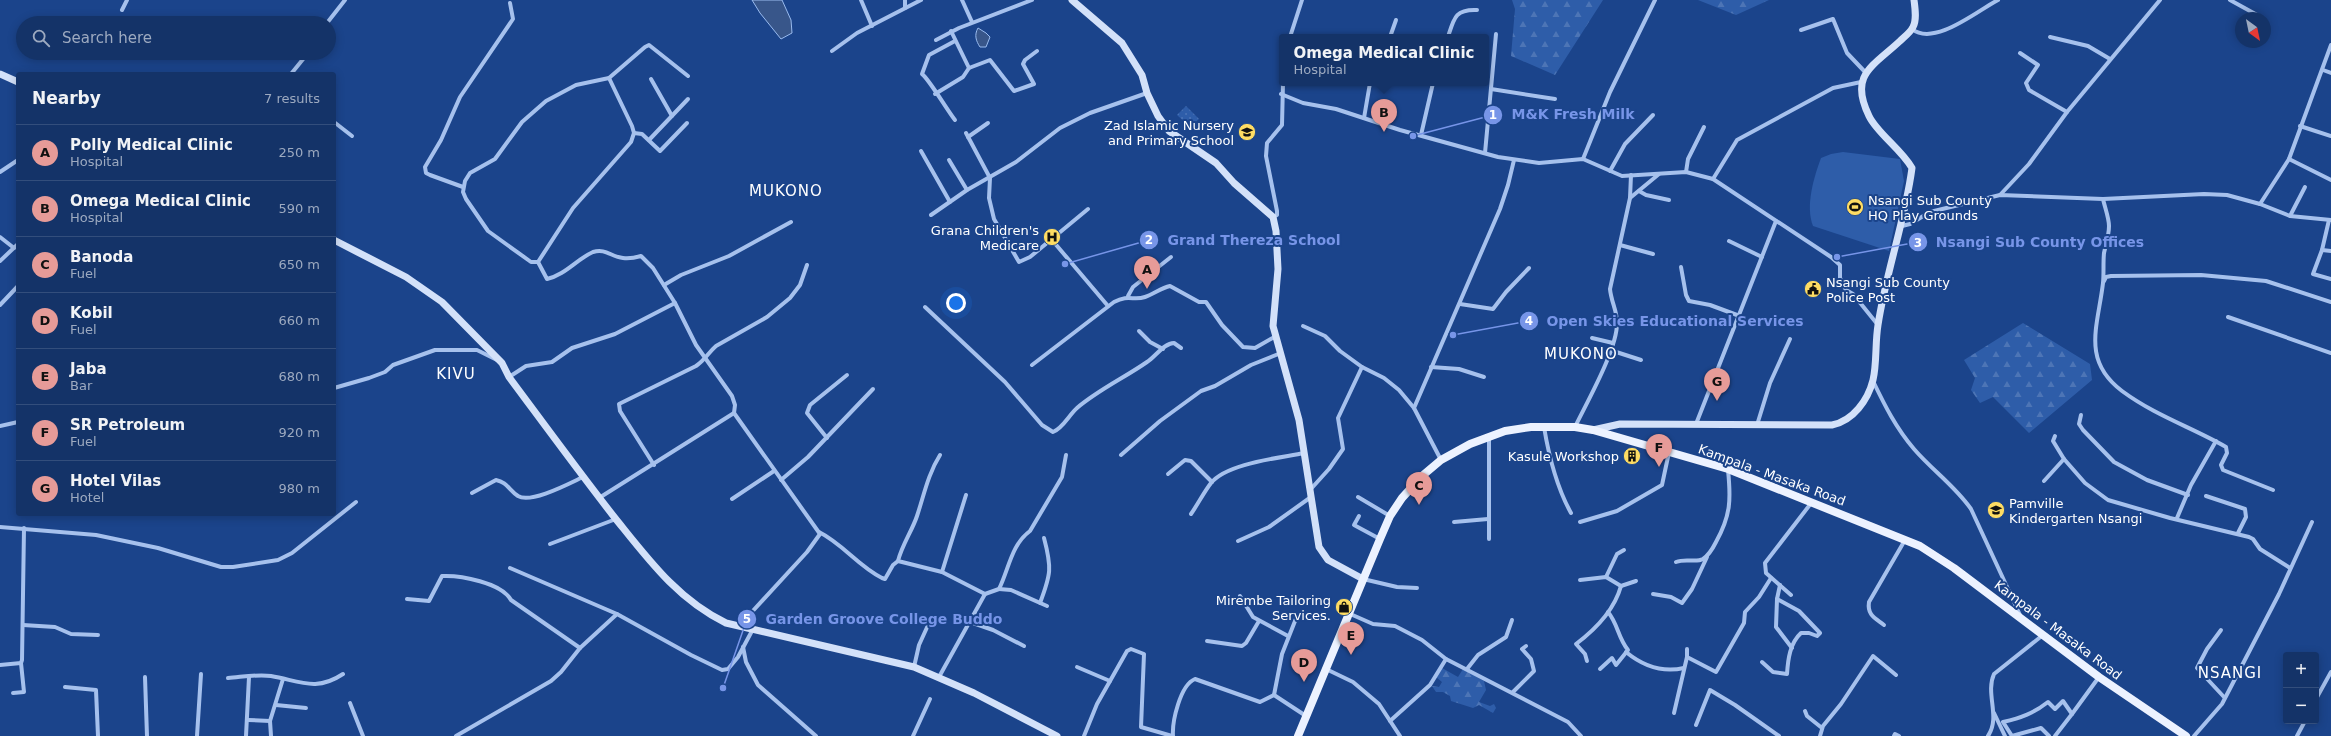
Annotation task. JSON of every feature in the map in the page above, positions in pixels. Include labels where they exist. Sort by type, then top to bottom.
[{"type":"main road","name":"Kampala - Masaka Road","points":[[1298,736],[1348,613],[1390,516],[1402,498],[1422,476],[1441,460],[1489,436],[1505,431],[1544,427],[1575,427],[1593,430],[1728,469],[1812,501],[1920,546],[1954,568],[2021,617],[2099,677],[2186,736]]},
{"type":"street","points":[[122,10],[127,0]]},
{"type":"street","points":[[332,16],[345,0]]},
{"type":"street","points":[[861,0],[872,26]]},
{"type":"street","points":[[905,0],[905,8]]},
{"type":"street","points":[[832,51],[872,26],[921,0]]},
{"type":"street","points":[[962,0],[972,22]]},
{"type":"street","points":[[936,40],[951,31],[972,22],[1032,0]]},
{"type":"street","points":[[1072,0],[1122,42],[1142,75],[1147,93],[1158,116],[1169,131],[1216,163],[1234,183],[1273,217],[1276,231],[1278,269],[1273,326],[1299,420],[1319,547],[1323,554],[1328,560],[1363,579],[1397,587],[1417,588]]},
{"type":"street","points":[[1291,34],[1302,0]]},
{"type":"street","points":[[1583,159],[1610,92],[1655,0]]},
{"type":"street","points":[[1593,430],[1620,424],[1839,424],[1852,416],[1859,408],[1873,380],[1878,325],[1902,226],[1912,168],[1905,157],[1870,118],[1860,93],[1861,82],[1866,73],[1912,29],[1915,17],[1914,0]]},
{"type":"street","points":[[1912,29],[1918,34],[1931,34],[1956,25],[1998,0]]},
{"type":"street","points":[[2000,195],[2029,164],[2067,112],[2160,0]]},
{"type":"street","points":[[2230,0],[2252,12]]},
{"type":"street","points":[[463,187],[426,173],[425,167],[441,140],[460,97],[484,60],[500,42],[513,19],[510,3]]},
{"type":"street","points":[[1449,34],[1458,13],[1462,11],[1477,10]]},
{"type":"street","points":[[1801,30],[1833,18],[1847,53],[1866,73]]},
{"type":"street","points":[[1391,34],[1396,20]]},
{"type":"street","points":[[951,31],[969,68]]},
{"type":"street","points":[[1485,153],[1496,34]]},
{"type":"street","points":[[2050,37],[2088,46],[2110,59]]},
{"type":"street","points":[[955,41],[929,55],[922,74],[927,78],[936,94],[955,120]]},
{"type":"street","points":[[538,262],[531,262],[488,231],[466,199],[463,187],[470,173],[495,159],[522,122],[546,101],[576,85],[609,78],[649,45],[688,76]]},
{"type":"street","points":[[2260,204],[2288,159],[2323,70],[2331,45]]},
{"type":"street","points":[[936,94],[962,77],[969,68],[990,60],[1014,92],[1021,90],[1034,84],[1023,64],[1024,60],[1037,51]]},
{"type":"street","points":[[2020,53],[2038,65],[2026,83],[2030,90],[2067,112]]},
{"type":"street","points":[[293,72],[302,60]]},
{"type":"street","points":[[2323,70],[2331,73]]},
{"type":"street","points":[[0,74],[16,81]]},
{"type":"street","points":[[538,262],[573,208],[624,152],[634,133],[627,111],[609,78]]},
{"type":"street","points":[[651,79],[672,116]]},
{"type":"street","points":[[1713,179],[1737,140],[1833,88],[1861,82]]},
{"type":"street","points":[[1273,217],[1277,215],[1276,196],[1267,166],[1267,143],[1282,125],[1281,94],[1282,86]]},
{"type":"street","points":[[1364,118],[1369,86]]},
{"type":"street","points":[[1421,135],[1432,86]]},
{"type":"street","points":[[1491,89],[1555,100]]},
{"type":"street","points":[[931,215],[967,190],[1016,162],[1045,139],[1074,120],[1147,93]]},
{"type":"street","points":[[1281,94],[1303,103],[1336,108],[1421,135],[1514,160],[1540,163],[1583,159],[1622,176],[1686,172],[1713,179],[1831,256],[1840,265],[1840,278],[1846,290],[1853,294],[1878,325]]},
{"type":"street","points":[[648,140],[688,99]]},
{"type":"street","points":[[1610,171],[1625,144],[1653,115]]},
{"type":"street","points":[[634,133],[642,134],[660,151],[687,123]]},
{"type":"street","points":[[336,124],[352,136]]},
{"type":"street","points":[[988,124],[967,135],[990,178],[989,198],[994,219],[1019,262],[1026,260],[1088,209]]},
{"type":"street","points":[[2300,126],[2331,136]]},
{"type":"street","points":[[1686,172],[1688,159],[1704,127]]},
{"type":"street","points":[[922,151],[950,202]]},
{"type":"street","points":[[2288,159],[2331,180]]},
{"type":"street","points":[[949,160],[967,190]]},
{"type":"street","points":[[1414,408],[1460,304],[1477,257],[1500,209],[1514,160]]},
{"type":"street","points":[[0,172],[16,161]]},
{"type":"street","points":[[1630,198],[1659,174]]},
{"type":"street","points":[[1575,427],[1613,343],[1617,323],[1611,301],[1610,289],[1630,198],[1632,175]]},
{"type":"street","points":[[2290,216],[2305,187]]},
{"type":"street","points":[[1639,191],[1646,195],[1669,200]]},
{"type":"street","points":[[1902,226],[1910,224],[1930,212],[2000,195],[2103,199],[2204,194],[2227,196],[2260,204],[2290,216],[2330,220],[2322,250],[2313,274],[2331,279]]},
{"type":"street","points":[[2103,199],[2109,226],[2104,255],[2103,283],[2094,333],[2097,354],[2108,379],[2154,412],[2226,447],[2227,450],[2221,465],[2222,468],[2273,490]]},
{"type":"street","points":[[1696,424],[1776,221]]},
{"type":"street","points":[[664,285],[681,275],[729,256],[791,222]]},
{"type":"street","points":[[0,237],[14,248],[0,261]]},
{"type":"street","points":[[1052,240],[1108,306]]},
{"type":"street","points":[[336,241],[406,277],[442,302],[502,363],[509,377],[583,477],[647,558],[678,592],[709,614],[726,623],[914,667],[939,677],[1057,736]]},
{"type":"street","points":[[1729,241],[1762,258]]},
{"type":"street","points":[[1620,245],[1653,254]]},
{"type":"street","points":[[2322,250],[2331,251]]},
{"type":"street","points":[[538,262],[547,279],[576,265],[594,252],[606,251],[623,258],[634,259],[641,256],[653,268],[706,360],[732,396],[735,405],[734,413],[819,532],[834,540],[865,569],[882,578],[885,579],[898,561],[917,517],[932,468],[940,455]]},
{"type":"street","points":[[1128,296],[1133,287],[1170,257]]},
{"type":"street","points":[[654,465],[620,411],[619,404],[706,360],[709,352],[716,346],[767,317],[790,298],[800,285],[807,265]]},
{"type":"street","points":[[1681,267],[1686,295],[1689,301],[1710,305],[1738,315]]},
{"type":"street","points":[[1460,304],[1493,310],[1506,292],[1529,268]]},
{"type":"street","points":[[2103,283],[2106,277],[2111,276],[2222,276],[2266,281],[2331,302]]},
{"type":"street","points":[[1032,365],[1108,306],[1128,296],[1144,297],[1159,289],[1170,286],[1200,302],[1206,302],[1222,325],[1243,347],[1255,348],[1276,336]]},
{"type":"street","points":[[0,305],[16,288]]},
{"type":"street","points":[[509,377],[526,366],[552,362],[572,348],[615,334],[674,304]]},
{"type":"street","points":[[925,307],[1005,382],[1042,425],[1053,432],[1058,430],[1078,408],[1115,381],[1148,362],[1163,349],[1174,343],[1181,348]]},
{"type":"street","points":[[2228,317],[2331,353]]},
{"type":"street","points":[[1303,326],[1325,336],[1340,351],[1362,367],[1384,378],[1399,390],[1414,408],[1441,460]]},
{"type":"street","points":[[1140,331],[1150,342],[1163,349]]},
{"type":"street","points":[[1592,338],[1613,343]]},
{"type":"street","points":[[1757,425],[1770,383],[1790,339]]},
{"type":"street","points":[[336,387],[385,372],[393,365],[435,350],[477,350],[502,363]]},
{"type":"street","points":[[1610,350],[1642,360]]},
{"type":"street","points":[[1121,455],[1160,421],[1201,391],[1215,386],[1251,365],[1280,353]]},
{"type":"street","points":[[1238,541],[1269,527],[1310,494],[1329,469],[1343,449],[1338,418],[1362,367]]},
{"type":"street","points":[[1431,367],[1459,369],[1484,378]]},
{"type":"street","points":[[827,438],[807,413],[810,405],[847,375]]},
{"type":"street","points":[[1873,380],[1890,418],[1915,450],[1952,486],[1971,510],[2021,617]]},
{"type":"street","points":[[781,480],[827,438],[873,389]]},
{"type":"street","points":[[599,498],[621,482],[654,465],[734,413]]},
{"type":"street","points":[[2081,415],[2079,424],[2083,430],[2114,462],[2147,480],[2188,495]]},
{"type":"street","points":[[0,426],[16,422]]},
{"type":"street","points":[[1544,427],[1549,455],[1561,496],[1570,513]]},
{"type":"street","points":[[1489,436],[1489,539]]},
{"type":"street","points":[[2055,436],[2053,441],[2064,459],[2085,483],[2108,500],[2170,518],[2177,518],[2238,533],[2253,539],[2256,547],[2290,568]]},
{"type":"street","points":[[2177,518],[2191,485],[2216,441]]},
{"type":"street","points":[[1580,522],[1617,511],[1662,485],[1669,452]]},
{"type":"street","points":[[1191,514],[1212,482],[1222,474],[1236,469],[1304,453]]},
{"type":"street","points":[[999,589],[1013,552],[1022,537],[1030,531],[1062,477],[1066,455]]},
{"type":"street","points":[[2044,481],[2064,459]]},
{"type":"street","points":[[1168,474],[1185,460],[1191,461],[1212,482]]},
{"type":"street","points":[[1653,594],[1671,597],[1682,603],[1692,589],[1708,555],[1723,530],[1729,513],[1731,497],[1728,469]]},
{"type":"street","points":[[732,499],[774,470]]},
{"type":"street","points":[[472,493],[496,480],[507,484],[519,496],[528,497],[546,493],[583,477]]},
{"type":"street","points":[[942,572],[966,495]]},
{"type":"street","points":[[2206,496],[2245,509],[2246,517],[2238,533]]},
{"type":"street","points":[[1358,497],[1390,516]]},
{"type":"street","points":[[1791,595],[1766,573],[1764,568],[1767,558],[1812,501]]},
{"type":"street","points":[[0,527],[96,535],[158,548],[221,567],[233,567],[278,560],[292,553],[356,502]]},
{"type":"street","points":[[1360,516],[1354,525],[1380,539]]},
{"type":"street","points":[[550,544],[616,519]]},
{"type":"street","points":[[1454,522],[1488,519]]},
{"type":"street","points":[[2194,736],[2218,711],[2224,697],[2262,628],[2312,522]]},
{"type":"street","points":[[13,693],[24,692],[21,663],[24,528]]},
{"type":"street","points":[[740,626],[806,552],[819,536],[819,532]]},
{"type":"street","points":[[1040,603],[1049,578],[1051,567],[1044,538]]},
{"type":"street","points":[[1884,625],[1870,615],[1868,609],[1869,602],[1905,539]]},
{"type":"street","points":[[1606,577],[1617,554],[1624,550]]},
{"type":"street","points":[[1676,562],[1684,559],[1698,561],[1708,555]]},
{"type":"street","points":[[898,561],[942,572],[985,594]]},
{"type":"street","points":[[510,568],[617,614],[691,655],[722,670],[730,667],[738,657],[753,629]]},
{"type":"street","points":[[407,599],[429,601],[442,576],[490,584],[507,593],[511,600],[580,648]]},
{"type":"street","points":[[1580,580],[1606,577],[1621,586],[1636,581]]},
{"type":"street","points":[[1688,657],[1716,672],[1744,623],[1745,612],[1759,597],[1771,578]]},
{"type":"street","points":[[1780,585],[1777,599],[1776,627],[1792,648]]},
{"type":"street","points":[[1587,661],[1585,654],[1576,644],[1594,631],[1618,596],[1621,586]]},
{"type":"street","points":[[939,677],[985,594],[1006,588],[1046,606]]},
{"type":"street","points":[[1240,596],[1253,617],[1288,636]]},
{"type":"street","points":[[1762,662],[1773,672],[1788,674],[1788,657],[1796,637],[1801,633],[1809,633],[1817,636],[1820,633],[1799,611],[1777,599]]},
{"type":"street","points":[[1600,669],[1612,658],[1616,664],[1628,650],[1622,642],[1619,627],[1608,612]]},
{"type":"street","points":[[1348,613],[1373,624],[1395,626],[1422,640],[1446,659],[1467,669],[1490,683],[1513,692],[1532,705],[1568,722],[1581,736]]},
{"type":"street","points":[[456,736],[550,681],[561,672],[580,648],[617,614]]},
{"type":"street","points":[[1274,695],[1277,672],[1288,636],[1297,616]]},
{"type":"street","points":[[1467,669],[1478,655],[1506,638],[1512,620]]},
{"type":"street","points":[[1208,641],[1242,646],[1246,643],[1258,621]]},
{"type":"street","points":[[970,622],[993,630],[1024,646]]},
{"type":"street","points":[[914,667],[919,645],[929,623]]},
{"type":"street","points":[[23,625],[55,627],[71,634],[98,635]]},
{"type":"street","points":[[2221,630],[2207,649],[2198,668],[2224,697]]},
{"type":"street","points":[[1988,736],[1993,726],[1990,683],[1994,674],[2044,635]]},
{"type":"street","points":[[743,646],[746,662],[758,685],[816,736]]},
{"type":"street","points":[[1513,692],[1534,671],[1532,658],[1522,649],[1526,646]]},
{"type":"street","points":[[1084,736],[1097,704],[1131,649],[1144,654],[1142,726],[1172,736],[1174,716],[1179,702],[1193,679],[1210,683],[1260,702],[1274,695]]},
{"type":"street","points":[[1674,713],[1684,668],[1688,657],[1687,649]]},
{"type":"street","points":[[1626,652],[1646,665],[1668,670],[1684,668]]},
{"type":"street","points":[[1820,736],[1822,728],[1841,704],[1873,656],[1896,675]]},
{"type":"street","points":[[1390,721],[1430,685],[1446,659]]},
{"type":"street","points":[[0,665],[21,663]]},
{"type":"street","points":[[1077,667],[1110,681]]},
{"type":"street","points":[[1326,669],[1353,682],[1369,694],[1379,704],[1400,736]]},
{"type":"street","points":[[2319,694],[2331,672]]},
{"type":"street","points":[[197,736],[200,711],[200,674]]},
{"type":"street","points":[[228,678],[266,676],[312,685],[334,681],[343,674]]},
{"type":"street","points":[[246,736],[249,676]]},
{"type":"street","points":[[145,677],[147,736]]},
{"type":"street","points":[[2055,736],[2099,677]]},
{"type":"street","points":[[271,736],[270,721],[283,679]]},
{"type":"street","points":[[65,687],[96,690],[98,736]]},
{"type":"street","points":[[1696,725],[1710,690],[1735,705],[1779,736]]},
{"type":"street","points":[[1274,695],[1306,716]]},
{"type":"street","points":[[913,736],[930,699]]},
{"type":"street","points":[[2049,736],[2041,728],[2012,736],[2003,722],[2032,713],[2048,702],[2055,709],[2062,701],[2072,714]]},
{"type":"street","points":[[350,703],[363,736]]},
{"type":"street","points":[[276,705],[306,708]]},
{"type":"street","points":[[1805,711],[1807,716],[1822,728]]},
{"type":"street","points":[[1993,711],[2004,736]]},
{"type":"street","points":[[248,720],[270,721]]},
{"type":"street","points":[[2297,736],[2303,724]]},
{"type":"street","points":[[463,732],[466,736]]},
{"type":"street","points":[[1894,736],[1895,734],[1899,736]]},
{"type":"green space","points":[[1512,0],[1603,0],[1555,75],[1511,56],[1515,9]]},
{"type":"green space","points":[[1698,0],[1769,0],[1736,15]]},
{"type":"green space","points":[[1186,106],[1199,119],[1190,127],[1177,115]]},
{"type":"green space","name":"Nsangi Sub County HQ Play Grounds","points":[[1843,152],[1900,159],[1904,181],[1889,251],[1813,226],[1810,210],[1811,192],[1821,158],[1831,154]]},
{"type":"green space","points":[[2023,323],[2090,364],[2092,380],[2029,433],[1993,397],[1980,403],[1971,390],[1975,378],[1964,360]]},
{"type":"green space","points":[[1442,668],[1458,677],[1463,669],[1484,681],[1486,690],[1479,702],[1490,706],[1494,704],[1496,708],[1493,713],[1479,705],[1473,708],[1451,701],[1450,696],[1443,692],[1436,692],[1432,686],[1439,687],[1442,682],[1436,677]]},
{"type":"shaded area","points":[[752,0],[782,0],[791,20],[792,33],[781,39],[760,13]]},
{"type":"shaded area","points":[[978,28],[990,37],[986,47],[980,47],[977,42],[976,36]]},
{"type":"place","name":"Zad Islamic Nursery and Primary School","points":[[1247,132]]},
{"type":"place","name":"Omega Medical Clinic","points":[[1384,132]]},
{"type":"place","name":"M&K Fresh Milk","points":[[1413,136]]},
{"type":"place","name":"Nsangi Sub County HQ Play Grounds","points":[[1855,207]]},
{"type":"place","name":"Grana Children's Medicare","points":[[1052,237]]},
{"type":"place","name":"Nsangi Sub County Offices","points":[[1837,257]]},
{"type":"place","name":"Grand Thereza School","points":[[1065,264]]},
{"type":"place","name":"Polly Medical Clinic","points":[[1147,289]]},
{"type":"place","name":"Nsangi Sub County Police Post","points":[[1813,289]]},
{"type":"place","name":"Open Skies Educational Services","points":[[1453,335]]},
{"type":"place","name":"Hotel Vilas","points":[[1717,401]]},
{"type":"place","name":"Kasule Workshop","points":[[1632,456]]},
{"type":"place","name":"SR Petroleum","points":[[1659,467]]},
{"type":"place","name":"Banoda","points":[[1419,505]]},
{"type":"place","name":"Pamville Kindergarten Nsangi","points":[[1996,510]]},
{"type":"place","name":"Mirembe Tailoring Services.","points":[[1344,607]]},
{"type":"place","name":"Jaba","points":[[1351,655]]},
{"type":"place","name":"Kobil","points":[[1304,682]]},
{"type":"place","name":"Garden Groove College Buddo","points":[[723,688]]},
{"type":"district","name":"MUKONO","points":[[786,191]]},
{"type":"district","name":"MUKONO","points":[[1581,354]]},
{"type":"district","name":"KIVU","points":[[456,374]]},
{"type":"district","name":"NSANGI","points":[[2230,673]]}]
